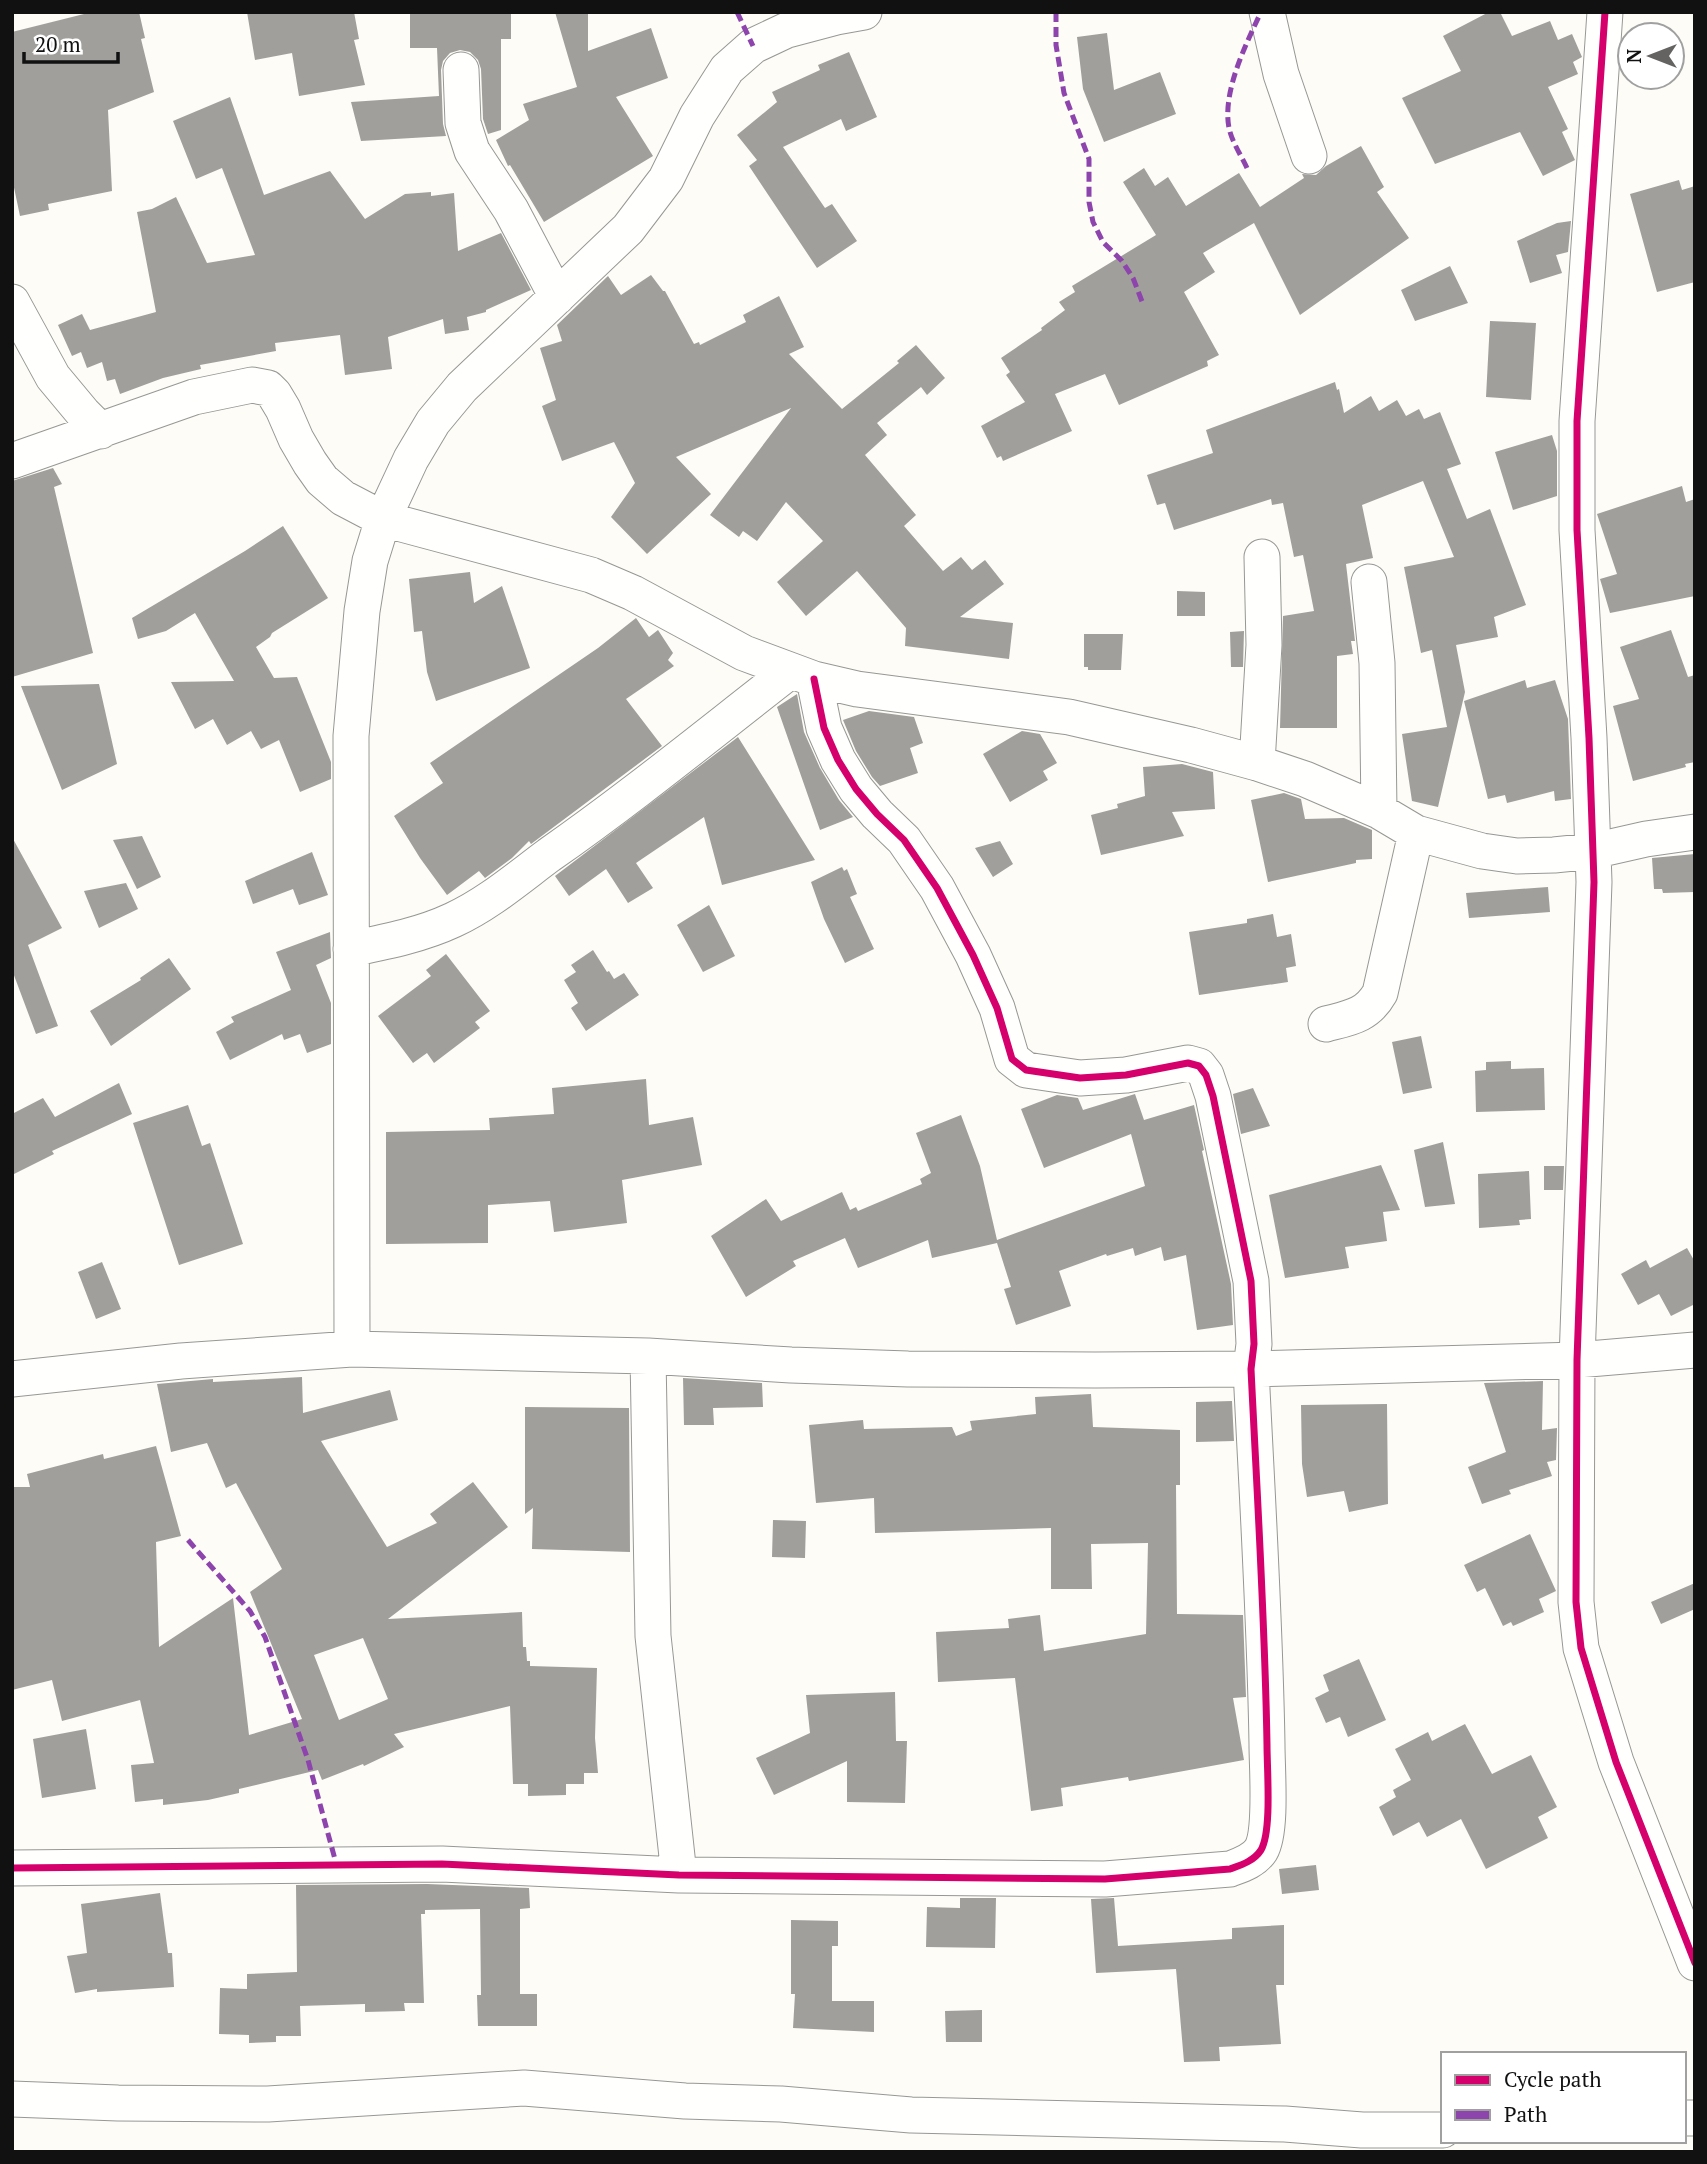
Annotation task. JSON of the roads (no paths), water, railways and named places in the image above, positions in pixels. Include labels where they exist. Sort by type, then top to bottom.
[{"type":"street","points":[[352,1349],[351,736],[364,598],[370,561],[383,519],[411,459],[433,422],[462,387],[628,229],[666,179],[697,116],[727,69],[753,46],[788,30],[864,12]]},
{"type":"street","points":[[1267,12],[1281,74],[1309,156]]},
{"type":"street","points":[[1605,12],[1577,435],[1577,530],[1589,726],[1593,851],[1577,1360],[1576,1602],[1581,1648],[1625,1787],[1695,1963]]},
{"type":"street","points":[[461,70],[463,122],[472,151],[511,211],[557,297]]},
{"type":"street","points":[[12,302],[53,377],[101,430]]},
{"type":"street","points":[[12,461],[194,397],[252,385],[268,388],[274,394],[296,439],[323,480],[343,498],[383,519],[591,575],[663,608],[744,653],[802,675],[857,688],[1069,717],[1257,763],[1305,779],[1379,811],[1416,833],[1482,851],[1517,856],[1593,851],[1695,832]]},
{"type":"street","points":[[1257,763],[1264,645],[1262,557]]},
{"type":"street","points":[[1369,582],[1378,687],[1379,811]]},
{"type":"street","points":[[351,949],[416,934],[452,921],[479,906],[605,816],[729,720],[802,675]]},
{"type":"street","points":[[12,1868],[442,1864],[679,1875],[1105,1879],[1230,1869],[1248,1863],[1260,1851],[1266,1833],[1268,1786],[1251,1369],[1254,1344],[1251,1281],[1213,1096],[1206,1075],[1199,1066],[1188,1063],[1126,1075],[1080,1078],[1026,1070],[1012,1059],[997,1008],[942,896],[904,840],[863,798],[838,760],[802,675]]},
{"type":"street","points":[[1326,1024],[1360,1015],[1374,1003],[1380,993],[1416,833]]},
{"type":"street","points":[[12,1379],[181,1361],[352,1349],[648,1356],[908,1369],[1251,1369],[1577,1360],[1695,1350]]},
{"type":"street","points":[[648,1356],[653,1636],[679,1875]]},
{"type":"street","points":[[12,2099],[118,2104],[268,2105],[524,2088],[911,2115],[1285,2124],[1362,2130],[1441,2130]]}]
